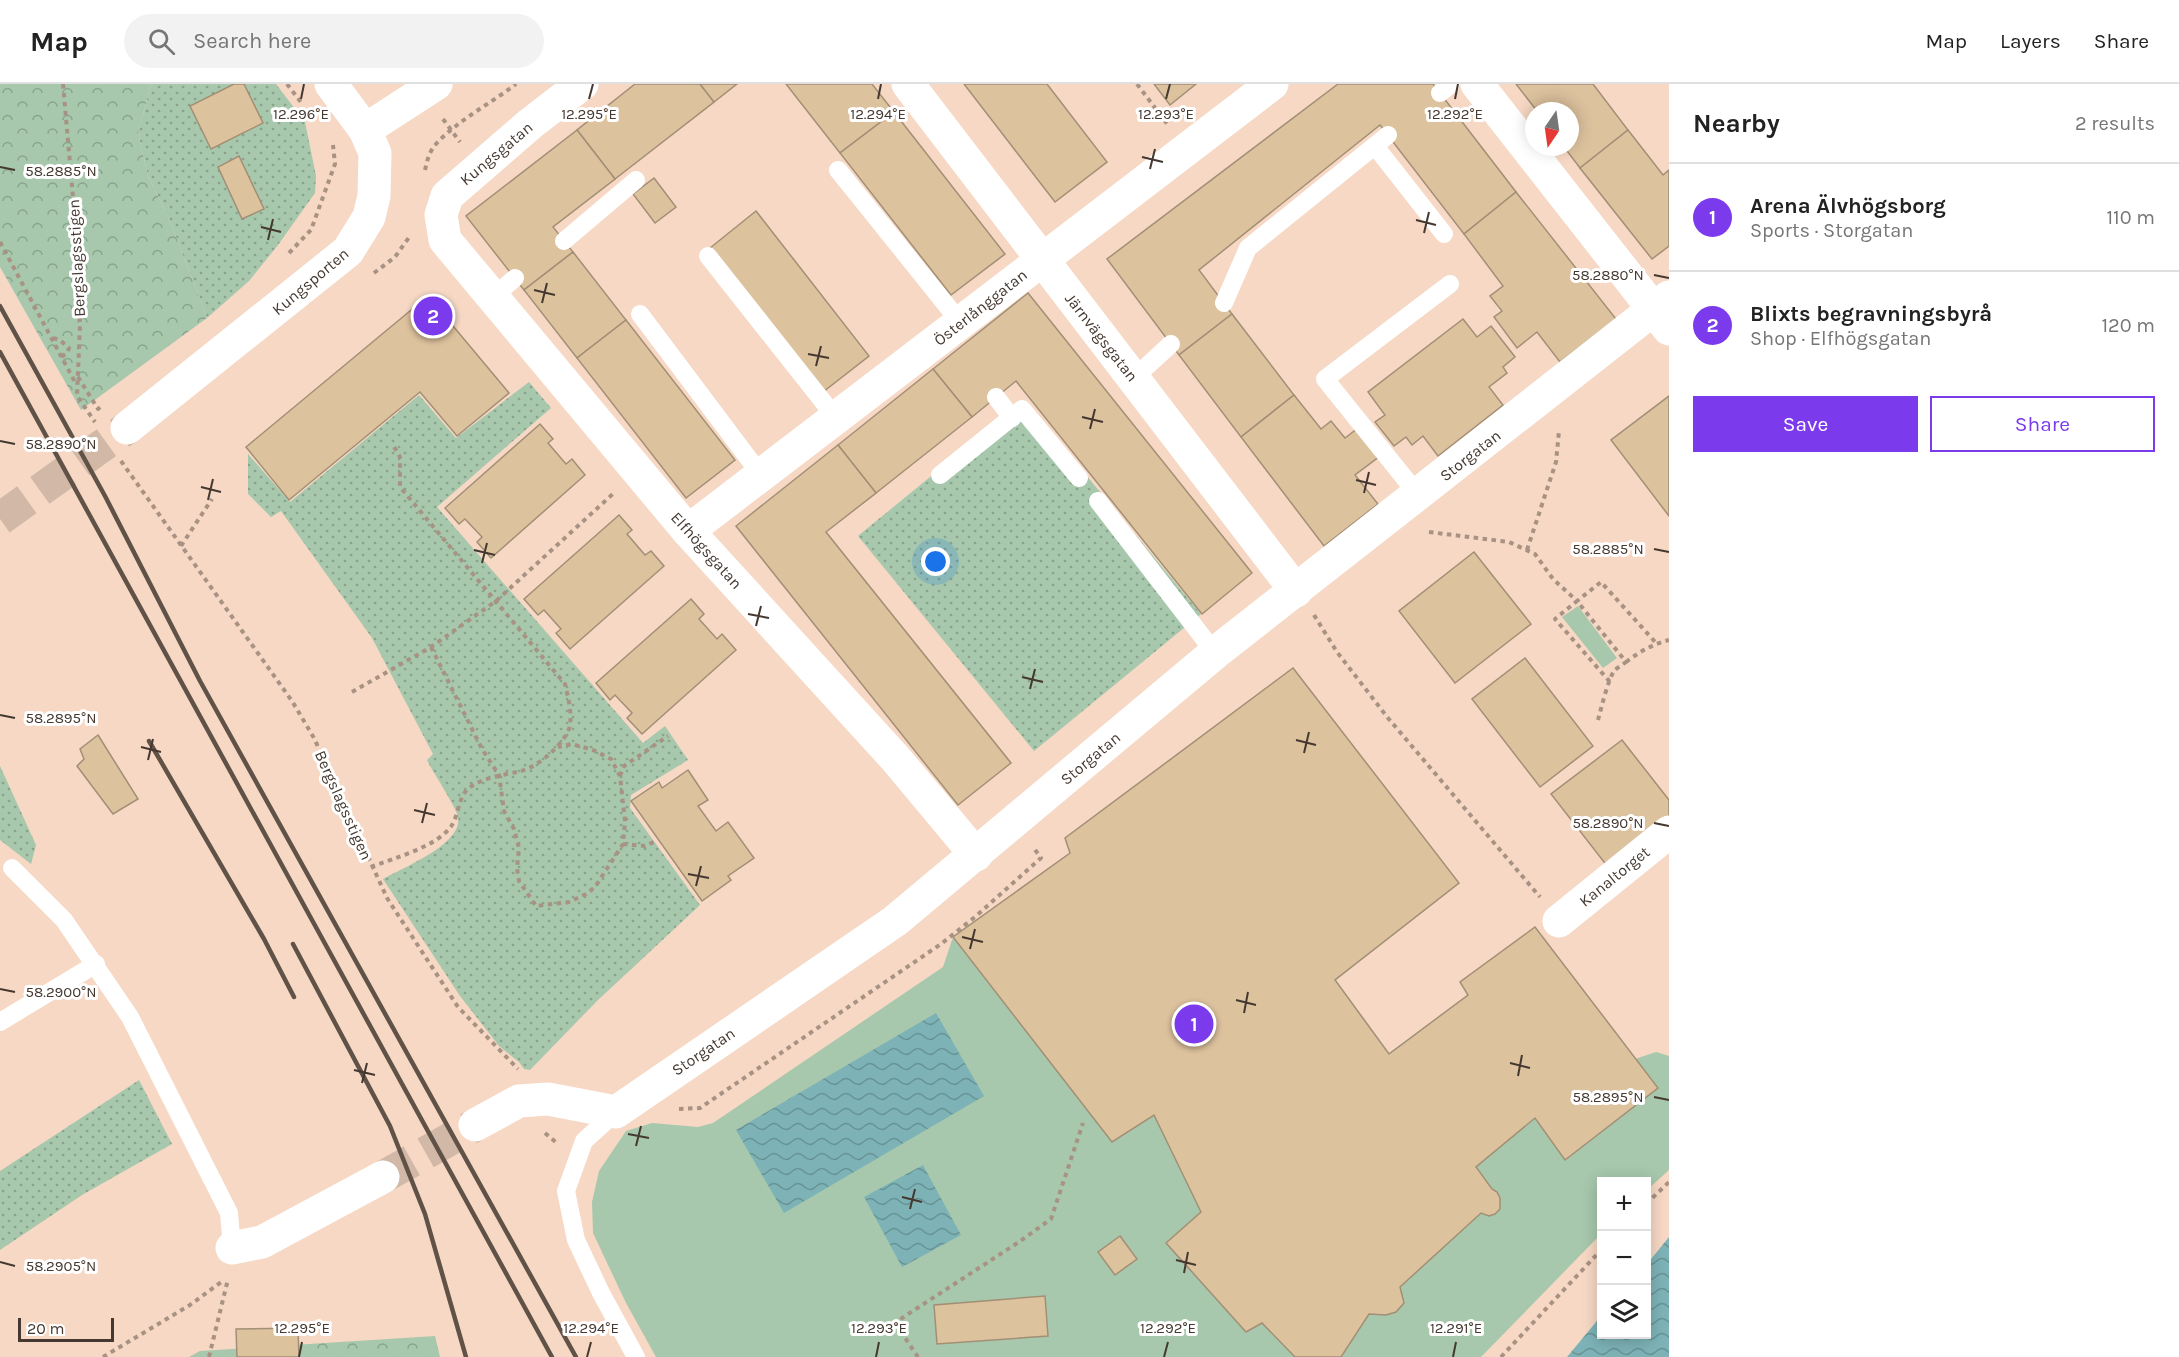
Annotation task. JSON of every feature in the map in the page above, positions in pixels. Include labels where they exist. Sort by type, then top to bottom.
[{"type":"street","name":"Kungsporten","points":[[127,428],[348,251],[369,217],[374,196],[375,153],[365,130],[331,84]]},
{"type":"street","name":"Kungsgatan","points":[[445,240],[441,215],[447,196],[530,124],[582,84]]},
{"type":"street","name":"Järnvägsgatan","points":[[908,84],[1296,591]]},
{"type":"street","name":"Österlånggatan","points":[[688,531],[836,417],[956,334],[1042,259],[1272,84]]},
{"type":"street","points":[[1477,84],[1664,312]]},
{"type":"street","points":[[365,130],[429,89]]},
{"type":"street","name":"Elfhögsgatan","points":[[445,240],[504,287],[638,469],[688,531],[895,758],[976,855]]},
{"type":"street","name":"Storgatan","points":[[616,1112],[894,921],[976,855],[1215,653],[1664,312]]},
{"type":"street","name":"Kanaltorget","points":[[1559,921],[1669,832]]},
{"type":"street","points":[[475,1125],[528,1108],[616,1112]]},
{"type":"street","points":[[230,1262],[262,1242],[383,1177]]},
{"type":"lane","points":[[1224,303],[1248,248],[1381,141],[1444,234]]},
{"type":"lane","points":[[838,170],[956,334]]},
{"type":"lane","points":[[564,241],[636,180]]},
{"type":"lane","points":[[708,256],[836,417]]},
{"type":"lane","points":[[1419,496],[1325,379],[1450,284]]},
{"type":"lane","points":[[640,314],[761,475]]},
{"type":"lane","points":[[1134,378],[1171,344]]},
{"type":"lane","points":[[996,397],[1012,418]]},
{"type":"lane","points":[[940,476],[1022,409],[1079,478]]},
{"type":"lane","points":[[1098,501],[1215,653]]},
{"type":"lane","points":[[12,868],[64,920],[130,1017],[229,1214],[230,1262]]},
{"type":"lane","points":[[0,1022],[96,964]]},
{"type":"lane","points":[[616,1112],[584,1141],[566,1191],[576,1240],[601,1293],[636,1357]]},
{"type":"path","name":"Bergslagsstigen","points":[[63,84],[77,243],[80,325],[77,396]]},
{"type":"path","points":[[287,84],[304,107]]},
{"type":"path","points":[[452,130],[516,84]]},
{"type":"path","points":[[1137,84],[1186,149]]},
{"type":"path","points":[[429,89],[478,170]]},
{"type":"path","points":[[288,254],[311,230],[335,164],[333,143]]},
{"type":"path","points":[[0,242],[77,386]]},
{"type":"path","points":[[52,338],[60,340],[69,348],[67,353],[61,357]]},
{"type":"path","points":[[77,376],[98,409],[107,402]]},
{"type":"path","points":[[1527,550],[1556,462],[1559,431]]},
{"type":"path","points":[[372,867],[435,841],[447,833],[453,823],[458,805],[468,789],[499,775],[525,770],[540,762],[557,747],[570,727],[570,708],[565,684],[400,487],[400,457],[393,445]]},
{"type":"path","points":[[352,692],[430,647],[496,601],[597,511],[638,469]]},
{"type":"path","name":"Bergslagsstigen","points":[[141,490],[292,701],[314,738],[387,898],[458,1007],[521,1072],[528,1108]]},
{"type":"path","points":[[181,546],[212,499]]},
{"type":"path","points":[[1429,532],[1509,542],[1535,554],[1553,579],[1577,601],[1626,662]]},
{"type":"path","points":[[1610,682],[1555,619],[1577,601],[1601,582],[1657,644]]},
{"type":"path","points":[[1296,591],[1388,718],[1559,921]]},
{"type":"path","points":[[1598,720],[1613,672],[1640,652],[1669,640]]},
{"type":"path","points":[[430,647],[482,749],[499,775],[504,811],[514,829],[519,848],[517,868],[519,881],[536,906],[569,902],[596,887],[623,844],[625,821],[621,776],[624,766],[668,736]]},
{"type":"path","points":[[557,747],[572,744],[593,750],[611,759],[621,776]]},
{"type":"path","points":[[623,844],[645,846],[656,842]]},
{"type":"path","points":[[668,1110],[700,1108],[941,944],[1041,858],[1030,842]]},
{"type":"path","points":[[528,1108],[527,1122],[552,1138],[575,1162]]},
{"type":"path","points":[[918,1357],[897,1326],[902,1318],[1019,1242],[1051,1218],[1083,1123]]},
{"type":"path","points":[[1651,1200],[1669,1182]]},
{"type":"path","points":[[1501,1357],[1597,1255]]},
{"type":"path","points":[[209,1357],[230,1262]]},
{"type":"green space","points":[[0,84],[151,84],[138,133],[148,176],[170,221],[207,318],[81,410],[0,267]]},
{"type":"green space","points":[[151,84],[276,84],[305,122],[316,176],[315,193],[249,281],[207,318],[170,221],[148,176],[138,133]]},
{"type":"green space","points":[[529,382],[551,408],[437,507],[643,743],[665,726],[688,760],[631,795],[630,808],[700,905],[598,1000],[530,1070],[524,1069],[499,1046],[460,996],[383,879],[430,854],[451,837],[457,827],[457,812],[427,760],[433,754],[372,638],[281,511],[271,517],[248,494],[248,454],[290,502],[419,395],[456,438]]},
{"type":"green space","points":[[1024,400],[1201,614],[1034,751],[858,536]]},
{"type":"green space","points":[[1578,606],[1617,658],[1603,668],[1562,617]]},
{"type":"green space","points":[[1293,668],[1459,883],[1336,980],[1389,1053],[1468,995],[1460,982],[1535,927],[1635,1059],[1656,1052],[1669,1056],[1669,1170],[1651,1186],[1651,1177],[1597,1177],[1597,1238],[1481,1357],[656,1357],[626,1303],[593,1233],[592,1202],[599,1171],[626,1131],[652,1123],[698,1127],[713,1123],[943,967],[953,937],[1070,853],[1065,838]]},
{"type":"green space","points":[[0,766],[36,845],[31,864],[0,840]]},
{"type":"green space","points":[[139,1080],[172,1144],[82,1195],[0,1250],[0,1171]]},
{"type":"green space","points":[[435,1336],[440,1357],[189,1357],[200,1351]]},
{"type":"water","points":[[936,1013],[984,1096],[784,1213],[736,1130]]},
{"type":"water","points":[[923,1165],[961,1235],[902,1267],[864,1197]]},
{"type":"water","points":[[1669,1237],[1669,1357],[1567,1357],[1597,1321],[1597,1339],[1651,1339],[1651,1259]]},
{"type":"building","points":[[234,84],[244,84],[263,123],[211,149],[190,106]]},
{"type":"building","points":[[635,84],[700,84],[714,102],[615,179],[577,130]]},
{"type":"building","points":[[700,84],[737,84],[714,102]]},
{"type":"building","points":[[786,84],[872,84],[894,112],[840,153]]},
{"type":"building","points":[[964,84],[1047,84],[1107,162],[1055,202]]},
{"type":"building","points":[[1154,84],[1196,84],[1170,105]]},
{"type":"building","points":[[1338,84],[1433,84],[1516,192],[1464,234],[1380,125],[1199,270],[1232,314],[1179,355],[1107,259]]},
{"type":"building","points":[[1516,84],[1593,84],[1628,130],[1580,168],[1571,156],[1579,156],[1579,102],[1530,102]]},
{"type":"building","points":[[894,112],[1005,254],[951,295],[840,153]]},
{"type":"building","points":[[577,130],[615,179],[553,227],[573,252],[524,290],[466,216]]},
{"type":"building","points":[[1628,130],[1663,175],[1669,170],[1669,246],[1652,259],[1580,168]]},
{"type":"building","points":[[239,156],[264,209],[242,219],[218,167]]},
{"type":"building","points":[[654,178],[676,207],[655,223],[633,194]]},
{"type":"building","points":[[1516,192],[1616,319],[1560,362],[1537,332],[1517,348],[1494,317],[1502,311],[1490,296],[1503,286],[1464,234]]},
{"type":"building","points":[[756,211],[869,356],[823,392],[710,248]]},
{"type":"building","points":[[573,252],[626,320],[577,358],[524,290]]},
{"type":"building","points":[[1028,293],[1252,573],[1202,614],[1016,381],[972,417],[933,369]]},
{"type":"building","points":[[428,296],[509,393],[457,436],[420,392],[289,500],[246,447]]},
{"type":"building","points":[[1232,314],[1294,395],[1241,437],[1179,355]]},
{"type":"building","points":[[1463,319],[1477,337],[1491,326],[1515,357],[1503,367],[1507,373],[1489,387],[1503,405],[1438,456],[1423,436],[1412,445],[1406,437],[1394,446],[1375,422],[1385,415],[1368,392]]},
{"type":"building","points":[[626,320],[735,460],[686,498],[577,358]]},
{"type":"building","points":[[933,369],[972,417],[876,493],[838,445]]},
{"type":"building","points":[[1294,395],[1321,429],[1331,421],[1345,438],[1358,428],[1380,456],[1355,475],[1378,504],[1324,546],[1241,437]]},
{"type":"building","points":[[1669,396],[1669,516],[1611,440]]},
{"type":"building","points":[[540,424],[553,439],[548,443],[566,464],[572,459],[585,475],[491,558],[477,542],[482,537],[465,519],[459,524],[445,508]]},
{"type":"building","points":[[838,445],[876,493],[826,532],[1011,763],[958,805],[736,526]]},
{"type":"building","points":[[619,515],[632,530],[627,534],[645,555],[651,551],[664,566],[570,649],[556,633],[561,629],[544,610],[538,615],[524,599]]},
{"type":"building","points":[[1474,552],[1531,624],[1455,683],[1399,611]]},
{"type":"building","points":[[691,599],[704,614],[699,619],[717,639],[722,634],[736,650],[642,734],[627,718],[632,713],[615,695],[610,700],[596,683]]},
{"type":"building","points":[[1525,658],[1593,746],[1540,787],[1472,699]]},
{"type":"building","points":[[1293,668],[1459,883],[1335,980],[1389,1054],[1468,995],[1460,982],[1535,927],[1658,1088],[1565,1160],[1535,1118],[1476,1167],[1492,1189],[1497,1192],[1500,1198],[1500,1209],[1489,1216],[1481,1213],[1400,1287],[1404,1303],[1396,1312],[1386,1315],[1369,1314],[1341,1357],[1295,1357],[1262,1323],[1246,1332],[1166,1243],[1201,1212],[1154,1115],[1112,1142],[953,937],[1070,853],[1065,838]]},
{"type":"building","points":[[98,735],[138,799],[113,814],[77,766],[84,759],[80,749]]},
{"type":"building","points":[[1622,740],[1669,800],[1669,826],[1611,871],[1551,794]]},
{"type":"building","points":[[688,770],[708,800],[698,806],[716,831],[728,822],[754,858],[728,876],[731,880],[702,901],[631,801],[659,782],[662,788]]},
{"type":"building","points":[[1120,1236],[1137,1259],[1115,1275],[1098,1252]]},
{"type":"building","points":[[1045,1296],[1048,1336],[937,1344],[934,1305]]},
{"type":"building","points":[[298,1328],[299,1357],[237,1357],[236,1329]]},
{"type":"tunnel","points":[[0,519],[127,428]]},
{"type":"tunnel","points":[[383,1177],[475,1125]]},
{"type":"railway","points":[[0,306],[105,496],[200,681],[576,1357]]},
{"type":"railway","points":[[0,352],[552,1357]]},
{"type":"railway","points":[[149,741],[264,939],[294,997]]},
{"type":"railway","points":[[293,944],[390,1126],[425,1214],[466,1357]]},
{"type":"place","name":"Blixts begravningsbyrå","points":[[433,316]]},
{"type":"place","name":"Arena Älvhögsborg","points":[[1194,1024]]}]
